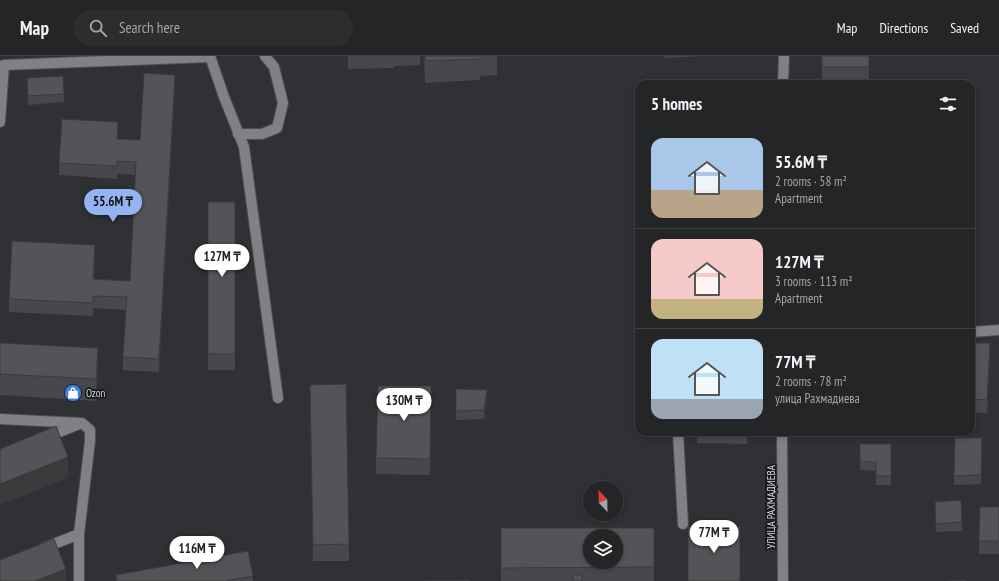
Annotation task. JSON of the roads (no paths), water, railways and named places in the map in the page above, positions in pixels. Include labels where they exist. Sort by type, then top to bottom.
[{"type":"street","points":[[0,122],[4,65],[210,56],[244,147],[278,398]]},
{"type":"street","points":[[238,134],[262,134],[277,128],[283,103],[274,67],[264,56]]},
{"type":"street","points":[[783,80],[784,56]]},
{"type":"street","points":[[975,332],[999,330]]},
{"type":"street","points":[[0,419],[82,423],[90,430],[79,534],[79,581]]},
{"type":"street","points":[[41,440],[82,423]]},
{"type":"street","points":[[678,436],[683,524]]},
{"type":"street","name":"УЛИЦА РАХМАДИЕВА","points":[[782,436],[783,581]]},
{"type":"street","points":[[36,551],[79,534]]},
{"type":"place","name":"Ozon","points":[[73,393]]}]
